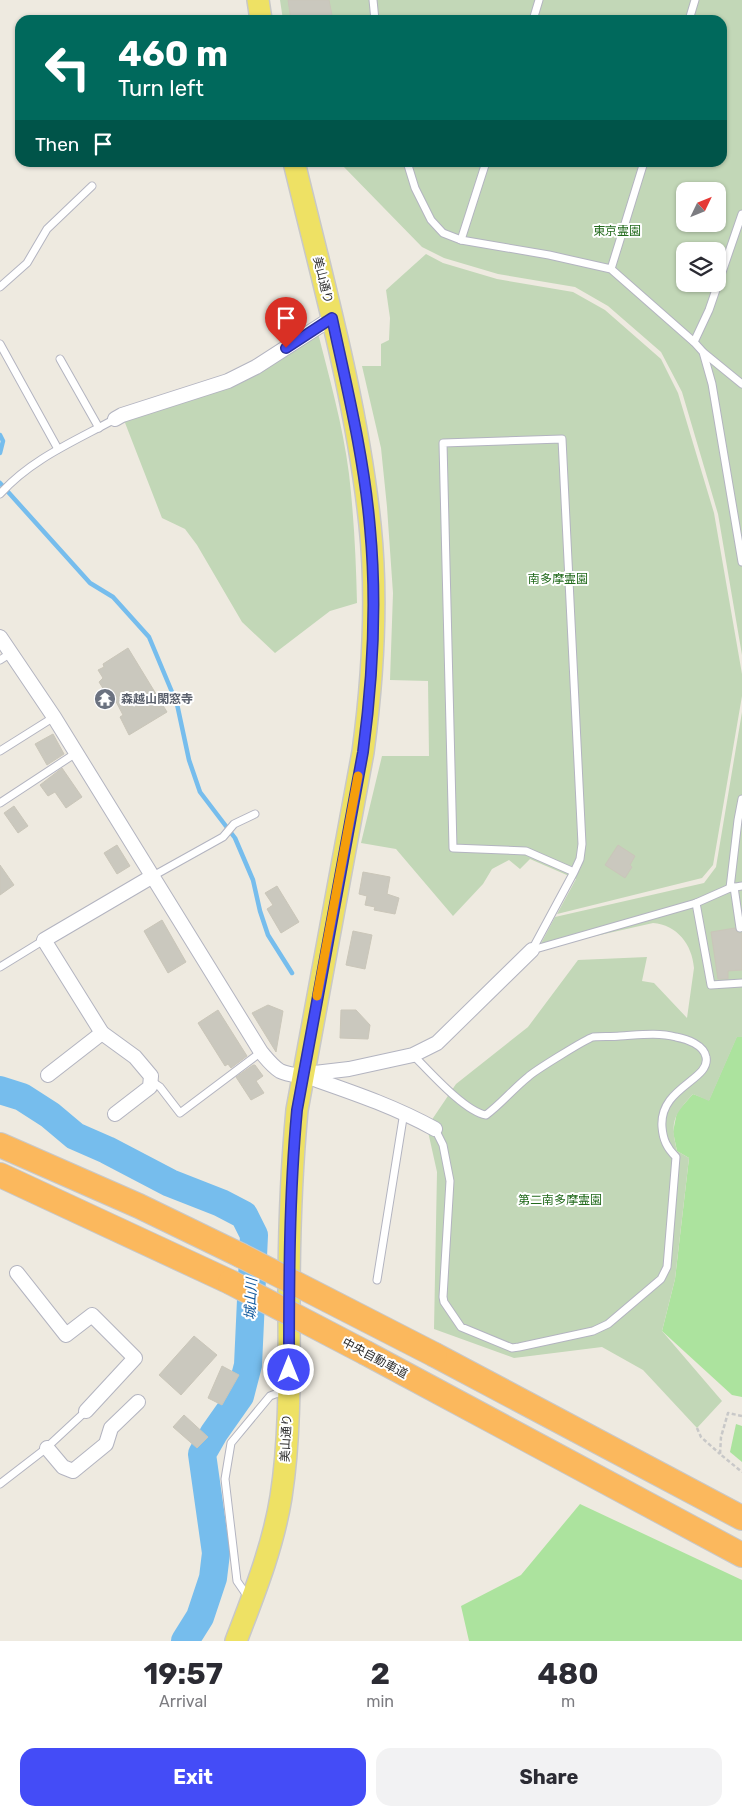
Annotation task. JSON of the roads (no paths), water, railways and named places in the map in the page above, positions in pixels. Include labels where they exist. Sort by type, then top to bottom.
[{"type":"highway","points":[[0,1145],[139,1206],[240,1255],[435,1355],[742,1518]]},
{"type":"highway","name":"中央自動車道","points":[[0,1175],[230,1282],[742,1555]]},
{"type":"main road","points":[[258,0],[260,15]]},
{"type":"main road","name":"美山通り","points":[[236,1641],[268,1552],[281,1496],[289,1389],[289,1258],[292,1170],[297,1110],[363,752],[374,626],[372,557],[364,479],[356,429],[332,318],[295,167]]},
{"type":"street","points":[[115,419],[122,415],[228,382],[256,367],[332,318]]},
{"type":"street","points":[[0,637],[6,656],[54,717],[261,1052],[273,1066],[282,1072],[302,1075],[404,1112],[435,1129]]},
{"type":"street","points":[[115,1114],[150,1087],[151,1076],[135,1057],[102,1033],[44,940],[153,876]]},
{"type":"street","points":[[302,1075],[349,1069],[412,1055],[437,1043],[532,950]]},
{"type":"street","points":[[48,1076],[102,1033]]},
{"type":"street","points":[[17,1273],[66,1335],[92,1315],[135,1358],[86,1411]]},
{"type":"street","points":[[47,1448],[63,1467],[73,1471],[106,1444],[111,1428],[138,1402]]},
{"type":"lane","points":[[374,0],[375,15]]},
{"type":"lane","points":[[534,15],[539,0]]},
{"type":"lane","points":[[690,15],[695,0]]},
{"type":"lane","points":[[409,167],[415,188],[431,220],[443,233],[461,240],[548,255],[610,269],[742,384]]},
{"type":"lane","points":[[461,240],[484,167]]},
{"type":"lane","points":[[610,269],[642,167]]},
{"type":"lane","points":[[0,287],[27,263],[47,230],[92,186]]},
{"type":"lane","points":[[694,342],[709,310],[742,214]]},
{"type":"lane","points":[[0,344],[58,450]]},
{"type":"lane","points":[[703,352],[712,384],[742,562]]},
{"type":"lane","points":[[60,359],[99,428]]},
{"type":"lane","points":[[0,493],[12,481],[58,450],[115,419]]},
{"type":"lane","points":[[532,950],[574,872],[580,859],[582,844],[562,439],[443,443],[453,848],[526,851],[574,872]]},
{"type":"lane","points":[[0,751],[54,717]]},
{"type":"lane","points":[[0,803],[76,753]]},
{"type":"lane","points":[[740,928],[732,887],[738,820],[742,799]]},
{"type":"lane","points":[[153,876],[223,837],[234,824],[255,814]]},
{"type":"lane","points":[[532,950],[696,903],[732,887],[742,886]]},
{"type":"lane","points":[[696,903],[711,985],[742,983]]},
{"type":"lane","points":[[0,967],[44,940]]},
{"type":"lane","points":[[412,1055],[477,1114],[486,1115],[499,1106],[529,1075],[591,1038],[663,1034],[678,1037],[698,1045],[703,1050],[706,1058],[706,1066],[702,1072],[669,1099],[664,1111],[662,1124],[663,1139],[676,1157],[667,1267],[659,1282],[614,1320],[593,1332],[512,1348],[461,1326],[444,1302],[443,1297],[450,1181],[444,1145],[435,1129]]},
{"type":"lane","points":[[151,1081],[160,1087],[180,1113],[261,1052]]},
{"type":"lane","points":[[377,1280],[404,1112]]},
{"type":"lane","points":[[251,1602],[237,1581],[225,1479],[231,1443],[270,1396],[289,1389]]},
{"type":"lane","points":[[0,1484],[47,1448],[86,1411]]},
{"type":"waterway","points":[[0,435],[3,441],[0,453]]},
{"type":"waterway","points":[[0,483],[90,583],[113,597],[149,637],[177,704],[189,760],[200,792],[235,838],[253,880],[268,935],[292,973]]},
{"type":"waterway","name":"城山川","points":[[0,1090],[22,1097],[50,1115],[75,1136],[107,1150],[170,1183],[221,1203],[244,1215],[254,1235],[248,1365],[240,1396],[202,1454],[216,1553],[213,1578],[200,1617],[185,1641]]},
{"type":"waterway","points":[[248,1223],[255,1212]]},
{"type":"place","name":"森越山閑窓寺","points":[[105,699]]},
{"type":"park label","name":"東京霊園","points":[[617,231]]},
{"type":"park label","name":"南多摩霊園","points":[[558,579]]},
{"type":"park label","name":"第二南多摩霊園","points":[[560,1200]]}]
